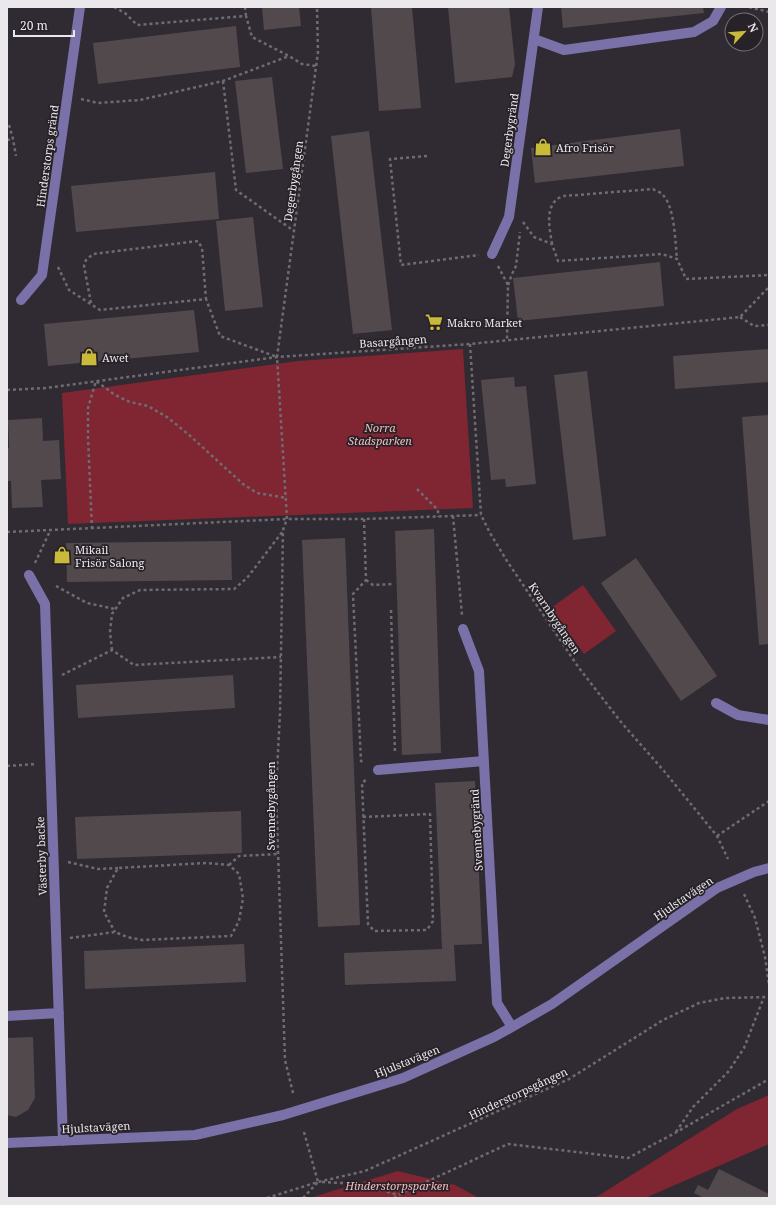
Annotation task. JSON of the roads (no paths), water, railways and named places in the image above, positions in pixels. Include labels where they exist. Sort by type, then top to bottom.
[{"type":"street","name":"Hinderstorps gränd","points":[[21,300],[42,275],[80,7]]},
{"type":"street","name":"Degerbygränd","points":[[492,254],[509,217],[538,7]]},
{"type":"street","points":[[534,39],[564,50],[694,32],[714,21],[721,7]]},
{"type":"street","name":"Västerby backe","points":[[29,575],[45,604],[63,1141]]},
{"type":"street","name":"Svennebygränd","points":[[463,629],[479,671],[497,1003],[512,1027]]},
{"type":"street","points":[[716,703],[738,715],[769,720]]},
{"type":"street","points":[[378,770],[484,762]]},
{"type":"street","name":"Hjulstavägen","points":[[7,1143],[195,1135],[283,1115],[403,1078],[494,1037],[512,1027],[552,1004],[717,888],[754,872],[769,868]]},
{"type":"street","points":[[7,1016],[59,1013]]},
{"type":"place","name":"Afro Frisör","points":[[543,147]]},
{"type":"place","name":"Makro Market","points":[[434,322]]},
{"type":"place","name":"Awet","points":[[89,357]]},
{"type":"place","name":"Mikail Frisör Salong","points":[[62,555]]},
{"type":"park label","name":"Norra Stadsparken","points":[[380,433]]},
{"type":"park label","name":"Hinderstorpsparken","points":[[397,1185]]}]
